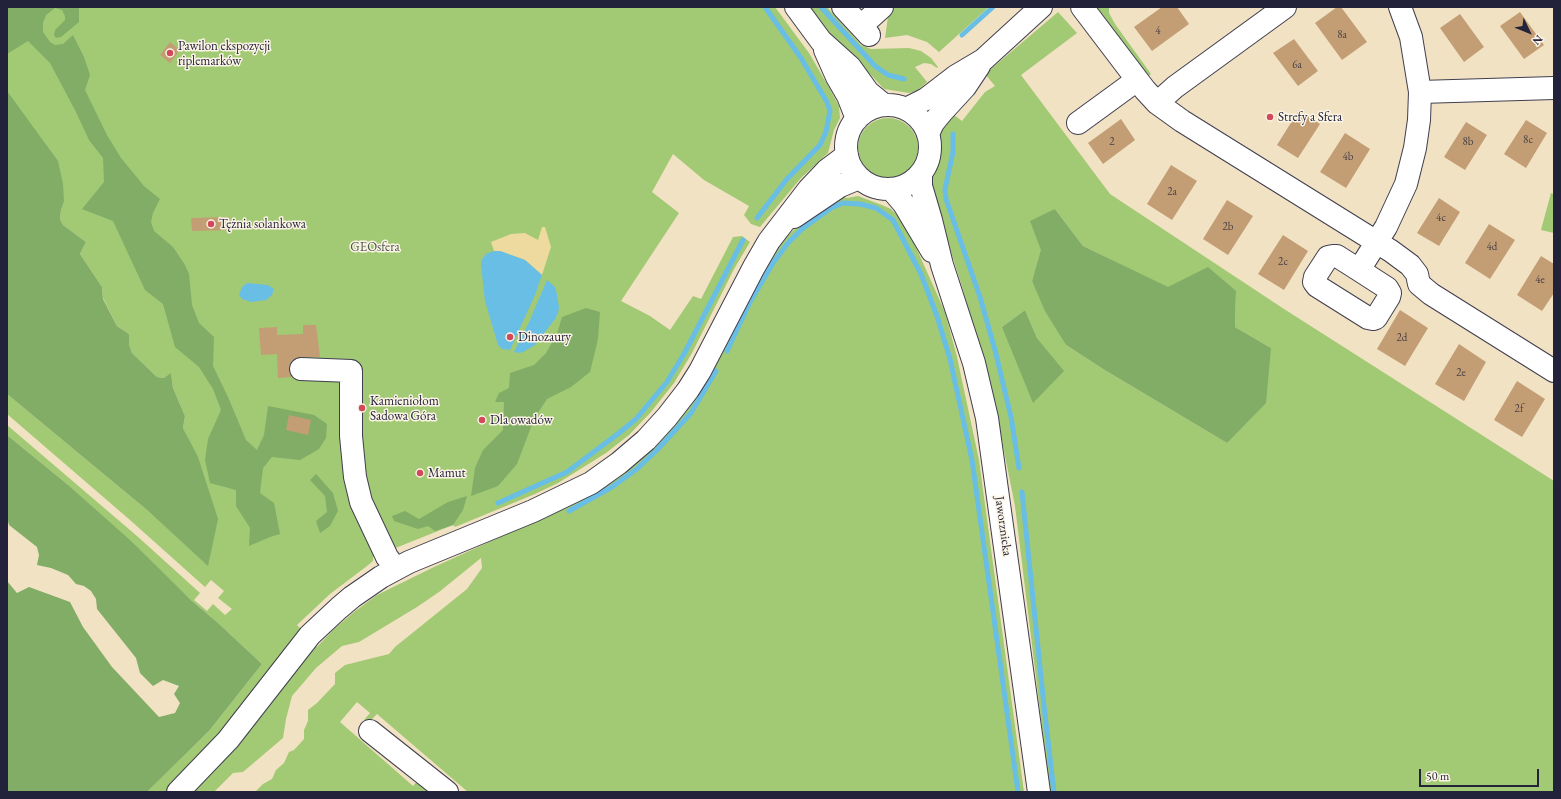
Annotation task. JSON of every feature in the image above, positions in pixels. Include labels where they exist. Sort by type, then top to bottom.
[{"type":"street","points":[[796,7],[822,41],[850,67],[868,92],[884,105]]},
{"type":"street","points":[[843,7],[865,30],[882,7]]},
{"type":"street","points":[[906,109],[926,99],[956,76],[983,60],[1041,7]]},
{"type":"street","points":[[1082,7],[1137,80],[1157,103],[1182,121],[1376,241],[1410,265],[1417,274],[1419,284],[1432,294],[1554,371]]},
{"type":"street","points":[[1157,103],[1175,87],[1285,7]]},
{"type":"street","points":[[1359,270],[1394,213],[1406,184],[1415,148],[1419,120],[1420,92],[1411,37],[1400,7]]},
{"type":"street","points":[[822,41],[837,77],[848,96],[856,120]]},
{"type":"street","points":[[928,134],[933,123],[965,87],[983,60]]},
{"type":"street","points":[[1078,123],[1137,80]]},
{"type":"street","points":[[1420,92],[1554,88]]},
{"type":"street","points":[[884,105],[898,106],[906,109],[921,120],[930,138],[930,153],[926,166],[915,181],[904,187],[892,190],[880,189],[866,184],[859,178],[852,168],[847,155],[846,144],[850,130],[856,120],[872,108],[884,105]]},
{"type":"street","points":[[178,792],[228,740],[310,635],[366,587],[409,562],[560,499],[591,483],[619,463],[646,440],[667,417],[692,384],[769,241],[809,189],[827,170],[847,155]]},
{"type":"street","name":"Jaworznicka","points":[[921,174],[921,186],[942,266],[974,363],[987,418],[1039,792]]},
{"type":"street","points":[[783,224],[840,186],[859,178]]},
{"type":"street","name":"Jaworznicka","points":[[892,190],[904,204],[942,266]]},
{"type":"street","points":[[301,369],[351,371],[351,436],[355,477],[361,502],[387,557],[396,570]]},
{"type":"street","points":[[370,731],[447,792]]},
{"type":"green space","name":"GEOsfera","points":[[7,7],[775,7],[809,53],[839,106],[840,118],[834,130],[828,153],[801,178],[760,227],[751,224],[744,215],[749,206],[704,180],[673,154],[652,192],[679,213],[621,301],[650,316],[670,330],[693,296],[701,299],[733,237],[742,236],[750,242],[734,269],[692,353],[674,383],[651,412],[629,435],[606,453],[558,483],[535,494],[455,527],[453,525],[373,557],[373,561],[330,594],[297,625],[317,647],[332,631],[377,595],[434,567],[575,503],[602,487],[624,471],[779,244],[801,223],[838,196],[847,198],[858,196],[891,209],[898,216],[914,243],[945,312],[957,357],[979,460],[1024,792],[468,792],[377,714],[368,723],[364,720],[370,713],[357,702],[340,722],[413,786],[419,779],[435,792],[255,792],[263,784],[272,779],[276,770],[284,763],[289,752],[294,750],[304,739],[304,730],[308,721],[308,710],[317,703],[335,684],[335,673],[345,665],[389,654],[395,647],[467,589],[482,568],[481,558],[439,592],[417,607],[359,642],[342,646],[316,668],[292,696],[283,738],[243,772],[233,773],[214,792],[147,792],[209,731],[262,664],[67,484],[7,435],[7,425],[137,536],[200,593],[194,600],[207,611],[213,604],[225,615],[232,609],[218,598],[224,591],[211,580],[205,587],[7,414],[7,394],[147,510],[208,565],[188,438],[183,428],[185,416],[173,388],[171,374],[164,378],[157,377],[132,353],[129,344],[129,334],[117,326],[103,298],[102,287],[80,254],[86,242],[63,225],[60,219],[64,202],[7,103]]},
{"type":"green space","points":[[7,7],[79,7],[79,22],[61,37],[56,38],[54,35],[55,30],[65,20],[65,16],[62,10],[55,8],[46,15],[43,23],[43,32],[50,42],[55,45],[63,44],[73,35],[84,57],[90,75],[85,90],[107,135],[121,158],[144,186],[160,199],[153,213],[151,222],[154,231],[173,247],[189,274],[192,305],[199,323],[214,337],[213,366],[246,440],[257,450],[264,435],[268,406],[314,415],[327,424],[326,438],[319,449],[300,460],[272,457],[263,468],[260,493],[274,503],[280,534],[249,546],[250,528],[236,506],[236,490],[210,483],[205,460],[208,439],[221,410],[213,389],[199,367],[175,347],[163,304],[145,290],[113,221],[82,209],[104,182],[103,158],[89,140],[50,63],[28,41],[7,54]]},
{"type":"green space","points":[[807,7],[827,7],[861,45],[871,49],[909,48],[921,51],[931,58],[938,67],[937,68],[931,64],[924,63],[915,67],[927,82],[917,91],[909,93],[884,89],[870,74],[864,78]]},
{"type":"green space","points":[[881,7],[989,7],[939,52],[927,42],[907,35],[885,38],[888,17]]},
{"type":"green space","points":[[1095,7],[1109,7],[1109,13],[1115,24],[1151,74],[1145,78]]},
{"type":"green space","points":[[1058,12],[1077,33],[1021,75],[1110,194],[1284,309],[1554,481],[1554,792],[1050,792],[1015,506],[999,426],[981,356],[963,290],[940,217],[929,173],[939,155],[939,131],[950,112],[962,121],[985,92],[995,86],[985,74]],"holes":[[[1055,209],[1083,246],[1168,288],[1236,291],[1235,327],[1271,348],[1227,443],[1103,369],[1066,345],[1032,281]],[[1025,310],[1037,338],[1063,371],[1002,327]]]},
{"type":"green space","points":[[7,91],[58,161],[63,184],[64,202],[60,219],[63,225],[86,242],[80,254],[102,287],[103,299],[117,326],[129,334],[129,344],[132,353],[157,377],[164,378],[171,373],[173,388],[185,416],[183,428],[198,457],[218,519],[208,566],[147,510],[7,394]]},
{"type":"green space","points":[[888,118],[904,123],[909,127],[913,132],[918,148],[913,164],[909,169],[904,173],[888,178],[872,173],[867,169],[863,164],[858,148],[863,132],[867,127],[872,123]]},
{"type":"green space","points":[[1551,193],[1554,194],[1554,233],[1541,230]]},
{"type":"green space","points":[[1055,209],[1083,246],[1168,287],[1208,267],[1236,291],[1235,327],[1271,348],[1266,403],[1227,443],[1103,369],[1066,345],[1045,311],[1032,281],[1041,250],[1030,221]]},
{"type":"green space","points":[[586,308],[600,312],[598,339],[590,372],[571,387],[547,399],[534,419],[517,464],[498,486],[471,496],[475,468],[483,450],[503,430],[504,402],[495,402],[499,393],[509,388],[510,373],[534,365],[546,353],[557,334],[562,317]]},
{"type":"green space","points":[[1025,310],[1037,338],[1064,371],[1033,403],[1002,327]]},
{"type":"green space","points":[[7,435],[67,484],[131,541],[192,601],[262,664],[209,731],[147,792],[7,792],[7,581],[17,593],[29,587],[70,602],[83,627],[112,667],[159,717],[175,713],[180,703],[174,694],[179,686],[163,680],[153,686],[140,673],[136,658],[97,609],[96,599],[91,591],[84,586],[76,584],[68,575],[51,568],[37,565],[39,555],[37,547],[9,525],[7,517]]},
{"type":"green space","points":[[316,474],[333,493],[338,511],[330,526],[320,533],[316,521],[327,512],[325,496],[310,480]]},
{"type":"green space","points":[[467,496],[463,510],[453,525],[435,531],[428,526],[418,529],[394,521],[392,516],[405,511],[419,519],[448,502]]},
{"type":"sand","points":[[542,227],[545,227],[551,247],[542,275],[525,260],[500,251],[494,251],[491,242],[511,234],[525,233],[538,240]]},
{"type":"water","points":[[494,251],[500,251],[525,260],[542,275],[535,295],[510,350],[502,349],[498,345],[485,301],[481,261],[486,254]]},
{"type":"water","points":[[547,280],[555,287],[559,307],[558,313],[535,345],[523,352],[514,352],[530,320]]},
{"type":"water","points":[[247,283],[268,285],[274,289],[272,295],[266,300],[251,302],[242,299],[239,295],[242,287]]},
{"type":"building","points":[[1162,7],[1177,7],[1189,24],[1152,51],[1134,27]]},
{"type":"building","points":[[1337,7],[1341,7],[1367,42],[1342,60],[1315,23]]},
{"type":"building","points":[[1520,12],[1544,45],[1524,59],[1500,26]]},
{"type":"building","points":[[1460,14],[1484,47],[1464,62],[1440,28]]},
{"type":"building","points":[[1294,39],[1318,71],[1298,86],[1273,53]]},
{"type":"building","name":"Pawilon ekspozycji riplemarków","points":[[170,42],[180,50],[170,63],[160,55]]},
{"type":"building","points":[[1299,110],[1320,124],[1298,158],[1277,145]]},
{"type":"building","points":[[1121,119],[1135,140],[1103,164],[1088,143]]},
{"type":"building","points":[[1526,120],[1547,133],[1526,168],[1504,154]]},
{"type":"building","points":[[1466,122],[1487,135],[1465,170],[1444,157]]},
{"type":"building","points":[[1345,133],[1370,149],[1346,188],[1320,172]]},
{"type":"building","points":[[1171,165],[1197,181],[1172,220],[1147,204]]},
{"type":"building","points":[[1439,198],[1460,212],[1439,246],[1417,233]]},
{"type":"building","points":[[1227,200],[1253,216],[1228,255],[1203,239]]},
{"type":"building","name":"Tężnia solankowa","points":[[229,217],[230,230],[192,231],[191,218]]},
{"type":"building","points":[[1489,224],[1515,240],[1490,279],[1465,263]]},
{"type":"building","points":[[1283,235],[1308,251],[1284,290],[1258,274]]},
{"type":"building","points":[[1541,256],[1554,264],[1554,293],[1542,311],[1517,295]]},
{"type":"building","points":[[1400,310],[1428,328],[1405,366],[1377,349]]},
{"type":"building","points":[[303,325],[316,325],[320,357],[296,358],[291,362],[289,368],[292,377],[278,378],[277,354],[261,355],[259,328],[277,327],[277,335],[303,334]]},
{"type":"building","points":[[1459,344],[1486,362],[1464,401],[1435,384]]},
{"type":"building","points":[[1517,381],[1545,399],[1522,437],[1494,420]]},
{"type":"building","points":[[289,415],[311,420],[308,435],[286,430]]},
{"type":"waterway","points":[[757,218],[787,179],[820,145],[826,132],[830,111],[827,102],[801,58],[765,7]]},
{"type":"waterway","points":[[821,7],[875,66],[888,75],[904,79]]},
{"type":"waterway","points":[[962,35],[993,7]]},
{"type":"waterway","points":[[953,134],[953,152],[945,189],[946,199],[980,297],[995,350],[1011,417],[1019,468]]},
{"type":"waterway","points":[[727,351],[750,302],[773,263],[788,243],[802,229],[831,208],[843,203],[860,204],[876,208],[893,220],[921,274],[937,316],[950,359],[972,460],[1018,792]]},
{"type":"waterway","points":[[498,503],[567,472],[636,419],[667,382],[684,354],[743,240]]},
{"type":"waterway","points":[[569,511],[612,487],[638,468],[657,450],[691,413],[716,371]]},
{"type":"waterway","points":[[1022,492],[1054,792]]},
{"type":"place","name":"Pawilon ekspozycji riplemarków","points":[[170,53]]},
{"type":"place","name":"Strefy a Sfera","points":[[1270,117]]},
{"type":"place","name":"Tężnia solankowa","points":[[211,224]]},
{"type":"place","name":"Dinozaury","points":[[510,337]]},
{"type":"place","name":"Kamieniołom Sadowa Góra","points":[[362,408]]},
{"type":"place","name":"Dla owadów","points":[[482,420]]},
{"type":"place","name":"Mamut","points":[[420,473]]}]
